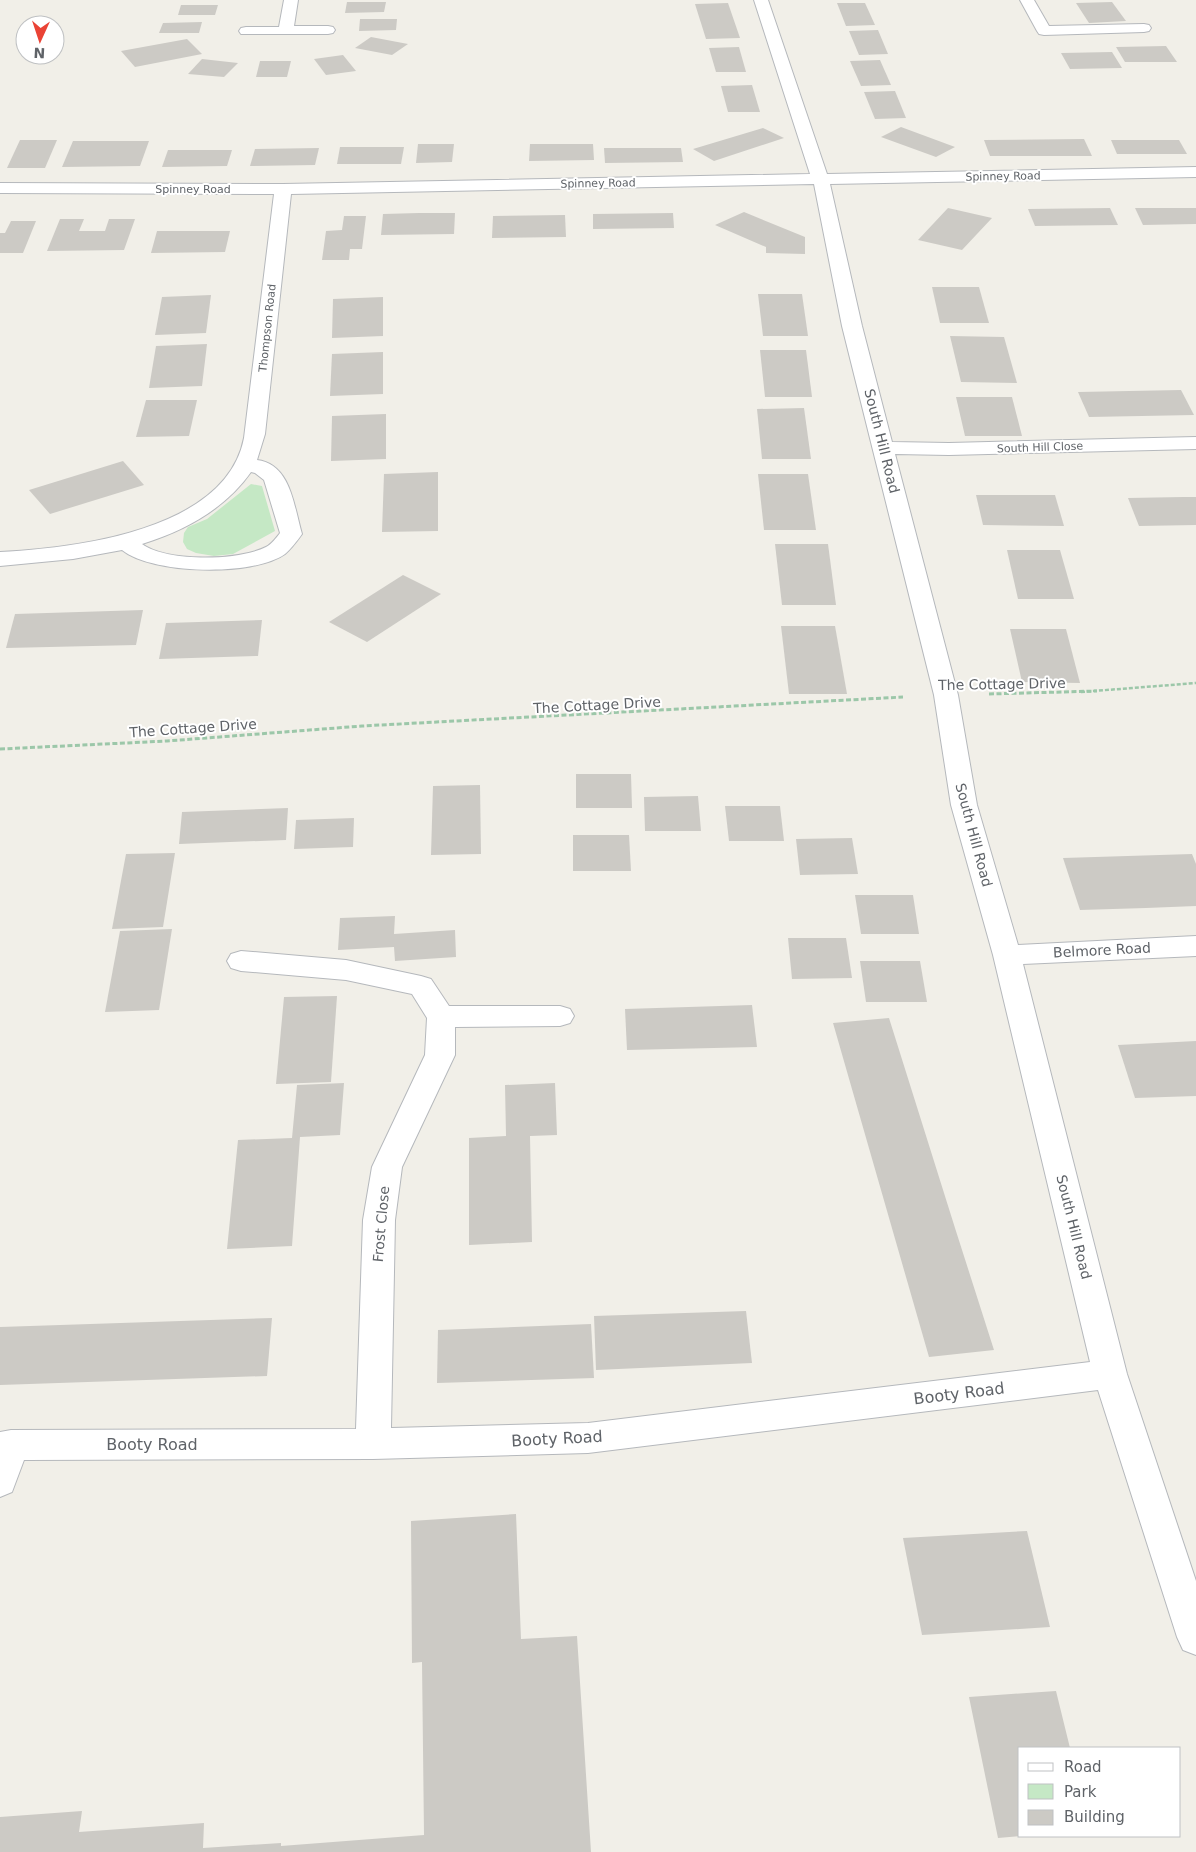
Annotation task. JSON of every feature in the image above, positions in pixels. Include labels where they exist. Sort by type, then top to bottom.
[{"type":"street","points":[[286,31],[291,0]]},
{"type":"street","name":"South Hill Road","points":[[761,0],[821,180],[852,326],[946,695],[964,806],[1007,955],[1110,1374],[1196,1637]]},
{"type":"street","points":[[1026,0],[1044,31],[1144,28]]},
{"type":"street","points":[[246,32],[328,30]]},
{"type":"street","name":"Spinney Road","points":[[0,188],[283,189],[1196,172]]},
{"type":"street","name":"Thompson Road","points":[[0,559],[58,556],[87,552],[126,543],[162,531],[207,506],[231,484],[252,449],[283,189]]},
{"type":"street","name":"South Hill Close","points":[[884,448],[949,449],[1196,443]]},
{"type":"street","points":[[126,543],[139,552],[159,559],[190,563],[226,563],[248,560],[277,550],[291,534],[274,476],[261,468],[244,465]]},
{"type":"street","name":"Belmore Road","points":[[1007,955],[1196,946]]},
{"type":"street","points":[[241,961],[346,970],[421,986],[441,1017],[560,1016]]},
{"type":"street","name":"Frost Close","points":[[373,1444],[379,1220],[386,1168],[440,1055],[441,1017]]},
{"type":"street","name":"Booty Road","points":[[6,1446],[373,1444],[588,1438],[1110,1374]]},
{"type":"street","points":[[0,1482],[6,1446]]},
{"type":"path","name":"The Cottage Drive","points":[[0,748],[167,741],[362,726],[946,695],[1081,692],[1196,684]]},
{"type":"green space","points":[[251,484],[262,486],[275,531],[233,554],[214,556],[196,553],[187,549],[183,542],[184,533],[188,527],[207,519]]},
{"type":"building","points":[[347,2],[386,2],[384,12],[345,13]]},
{"type":"building","points":[[1112,2],[1126,21],[1089,23],[1076,3]]},
{"type":"building","points":[[728,3],[740,38],[706,39],[695,4]]},
{"type":"building","points":[[837,3],[865,3],[875,25],[846,26]]},
{"type":"building","points":[[181,5],[218,5],[215,15],[178,15]]},
{"type":"building","points":[[360,19],[397,19],[396,30],[359,31]]},
{"type":"building","points":[[202,22],[199,33],[159,33],[163,23]]},
{"type":"building","points":[[878,30],[888,54],[859,55],[849,31]]},
{"type":"building","points":[[371,37],[408,44],[392,55],[355,48]]},
{"type":"building","points":[[187,39],[202,54],[135,67],[121,51]]},
{"type":"building","points":[[1166,46],[1177,62],[1125,62],[1116,47]]},
{"type":"building","points":[[739,47],[746,72],[716,72],[709,48]]},
{"type":"building","points":[[1112,52],[1122,68],[1070,69],[1061,53]]},
{"type":"building","points":[[343,55],[356,71],[326,75],[314,59]]},
{"type":"building","points":[[202,59],[238,63],[224,77],[188,74]]},
{"type":"building","points":[[880,60],[891,85],[861,86],[850,61]]},
{"type":"building","points":[[260,61],[291,61],[287,77],[256,77]]},
{"type":"building","points":[[752,85],[760,112],[728,112],[721,86]]},
{"type":"building","points":[[895,91],[906,118],[875,119],[864,92]]},
{"type":"building","points":[[901,127],[955,147],[936,157],[881,137]]},
{"type":"building","points":[[763,128],[784,138],[714,161],[693,149]]},
{"type":"building","points":[[1084,139],[1092,156],[990,156],[984,140]]},
{"type":"building","points":[[20,140],[57,140],[45,168],[7,168]]},
{"type":"building","points":[[1111,140],[1179,140],[1187,154],[1117,154]]},
{"type":"building","points":[[73,141],[149,141],[140,166],[62,167]]},
{"type":"building","points":[[418,144],[454,144],[452,162],[416,163]]},
{"type":"building","points":[[530,144],[593,144],[594,160],[529,161]]},
{"type":"building","points":[[340,147],[404,147],[401,164],[337,164]]},
{"type":"building","points":[[319,148],[315,165],[250,166],[255,149]]},
{"type":"building","points":[[604,148],[681,148],[683,162],[605,163]]},
{"type":"building","points":[[168,150],[232,150],[227,166],[162,167]]},
{"type":"building","points":[[948,208],[992,218],[962,250],[918,240]]},
{"type":"building","points":[[1110,208],[1118,225],[1035,226],[1028,209]]},
{"type":"building","points":[[1135,208],[1196,208],[1196,224],[1143,225]]},
{"type":"building","points":[[744,212],[805,237],[805,254],[766,253],[766,247],[715,225]]},
{"type":"building","points":[[455,213],[454,234],[381,235],[383,214]]},
{"type":"building","points":[[673,213],[674,228],[593,229],[593,214]]},
{"type":"building","points":[[565,215],[566,237],[492,238],[493,216]]},
{"type":"building","points":[[344,216],[366,216],[362,249],[350,249],[349,260],[322,260],[326,231],[342,230]]},
{"type":"building","points":[[60,219],[84,219],[79,231],[105,231],[109,219],[135,219],[124,250],[47,251]]},
{"type":"building","points":[[11,221],[36,221],[23,253],[0,253],[0,233],[5,233]]},
{"type":"building","points":[[157,231],[230,231],[225,252],[151,253]]},
{"type":"building","points":[[932,287],[979,287],[989,323],[940,323]]},
{"type":"building","points":[[758,294],[802,294],[808,336],[763,336]]},
{"type":"building","points":[[211,295],[206,333],[155,335],[162,297]]},
{"type":"building","points":[[383,297],[383,336],[332,338],[333,299]]},
{"type":"building","points":[[950,336],[1004,337],[1017,383],[961,382]]},
{"type":"building","points":[[207,344],[202,386],[149,388],[156,346]]},
{"type":"building","points":[[760,350],[806,350],[812,397],[765,397]]},
{"type":"building","points":[[383,352],[383,394],[330,396],[332,354]]},
{"type":"building","points":[[1181,390],[1194,415],[1089,417],[1078,392]]},
{"type":"building","points":[[956,397],[1012,397],[1022,436],[965,436]]},
{"type":"building","points":[[146,400],[197,400],[189,436],[136,437]]},
{"type":"building","points":[[804,408],[811,459],[762,459],[757,409]]},
{"type":"building","points":[[386,414],[386,459],[331,461],[332,416]]},
{"type":"building","points":[[123,461],[144,485],[50,514],[29,490]]},
{"type":"building","points":[[438,472],[438,531],[382,532],[384,474]]},
{"type":"building","points":[[758,474],[808,474],[816,530],[764,530]]},
{"type":"building","points":[[976,495],[1055,495],[1064,526],[983,525]]},
{"type":"building","points":[[1196,497],[1196,525],[1139,526],[1128,498]]},
{"type":"building","points":[[775,544],[828,544],[836,605],[782,605]]},
{"type":"building","points":[[1007,550],[1060,550],[1074,599],[1018,599]]},
{"type":"building","points":[[403,575],[441,594],[367,642],[329,622]]},
{"type":"building","points":[[143,610],[136,645],[6,648],[15,614]]},
{"type":"building","points":[[262,620],[258,656],[159,659],[166,623]]},
{"type":"building","points":[[781,626],[835,626],[847,694],[789,694]]},
{"type":"building","points":[[1010,629],[1066,629],[1080,683],[1022,682]]},
{"type":"building","points":[[576,774],[631,774],[632,808],[576,808]]},
{"type":"building","points":[[480,785],[481,854],[431,855],[433,786]]},
{"type":"building","points":[[698,796],[701,831],[645,831],[644,797]]},
{"type":"building","points":[[725,806],[780,806],[784,841],[729,841]]},
{"type":"building","points":[[288,808],[286,840],[179,844],[182,812]]},
{"type":"building","points":[[354,818],[353,847],[294,849],[296,820]]},
{"type":"building","points":[[573,835],[629,835],[631,871],[573,871]]},
{"type":"building","points":[[852,838],[858,874],[800,875],[796,839]]},
{"type":"building","points":[[175,853],[163,927],[112,929],[126,854]]},
{"type":"building","points":[[1192,854],[1196,864],[1196,906],[1146,908],[1080,910],[1063,858]]},
{"type":"building","points":[[855,895],[913,895],[919,934],[861,934]]},
{"type":"building","points":[[395,916],[394,934],[455,930],[456,957],[395,961],[394,947],[338,950],[340,918]]},
{"type":"building","points":[[172,929],[159,1010],[105,1012],[120,931]]},
{"type":"building","points":[[788,938],[846,938],[852,978],[792,979]]},
{"type":"building","points":[[860,961],[920,961],[927,1002],[866,1002]]},
{"type":"building","points":[[337,996],[331,1082],[276,1084],[284,997]]},
{"type":"building","points":[[752,1005],[757,1047],[627,1050],[625,1009]]},
{"type":"building","points":[[889,1018],[994,1350],[929,1357],[833,1023]]},
{"type":"building","points":[[1196,1041],[1196,1096],[1135,1098],[1118,1045]]},
{"type":"building","points":[[344,1083],[340,1135],[300,1137],[292,1246],[227,1249],[238,1140],[292,1138],[297,1085]]},
{"type":"building","points":[[555,1083],[557,1135],[530,1136],[532,1242],[469,1245],[469,1138],[506,1136],[505,1085]]},
{"type":"building","points":[[746,1311],[752,1363],[596,1370],[594,1316]]},
{"type":"building","points":[[272,1318],[267,1376],[0,1385],[0,1327]]},
{"type":"building","points":[[591,1324],[594,1378],[437,1383],[438,1330]]},
{"type":"building","points":[[516,1514],[521,1639],[577,1636],[591,1852],[0,1852],[0,1817],[82,1811],[79,1832],[204,1823],[203,1848],[281,1843],[281,1846],[424,1835],[422,1662],[412,1663],[411,1521]]},
{"type":"building","points":[[1027,1531],[1050,1627],[922,1635],[903,1538]]},
{"type":"building","points":[[1056,1691],[1070,1747],[1018,1747],[1018,1836],[998,1838],[969,1697]]}]
